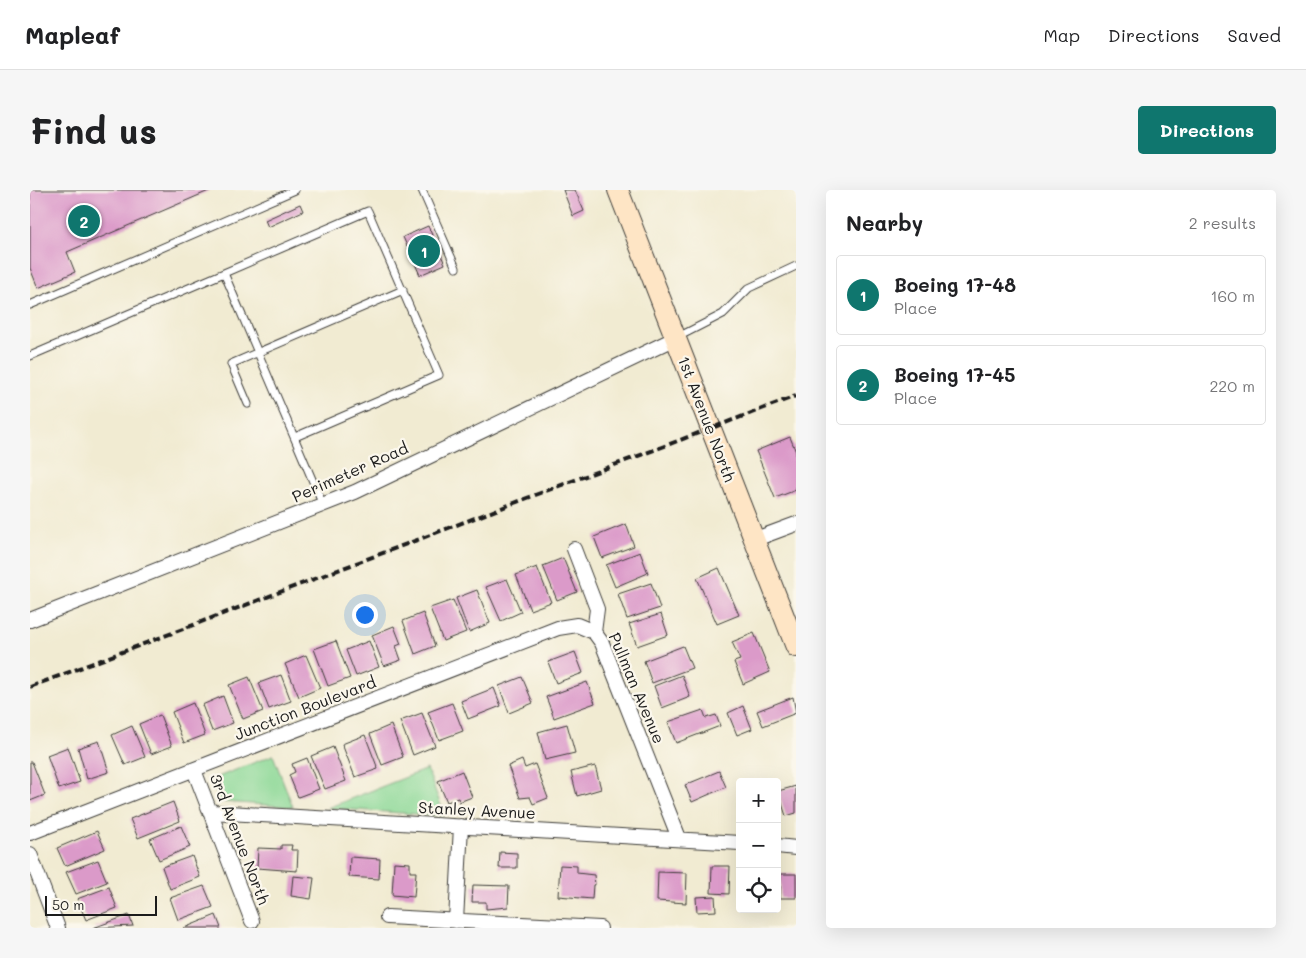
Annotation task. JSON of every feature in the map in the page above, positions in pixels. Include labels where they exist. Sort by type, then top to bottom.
[{"type":"street","name":"1st Avenue North","points":[[618,190],[796,647]]},
{"type":"street","name":"Perimeter Road","points":[[30,620],[355,492],[676,338]]},
{"type":"street","points":[[753,540],[796,524]]},
{"type":"street","name":"Pullman Avenue","points":[[574,549],[597,609],[594,632],[602,644],[679,838]]},
{"type":"street","name":"Junction Boulevard","points":[[30,832],[558,628],[577,625],[594,632]]},
{"type":"street","name":"3rd Avenue North","points":[[194,770],[212,812],[252,921]]},
{"type":"street","name":"Stanley Avenue","points":[[212,812],[736,843]]},
{"type":"street","points":[[456,920],[461,826]]},
{"type":"street","points":[[781,846],[796,848]]},
{"type":"street","points":[[30,854],[58,928]]},
{"type":"street","points":[[387,917],[600,928]]},
{"type":"lane","points":[[30,305],[294,190]]},
{"type":"lane","points":[[422,190],[456,268]]},
{"type":"lane","points":[[30,356],[368,210],[439,375],[295,437]]},
{"type":"lane","points":[[676,338],[724,314],[749,288],[796,266]]},
{"type":"lane","points":[[224,273],[323,505]]},
{"type":"lane","points":[[248,404],[231,364],[403,290]]},
{"type":"green space","points":[[273,755],[293,807],[224,802],[218,798],[214,787],[218,777]]},
{"type":"green space","points":[[427,769],[445,816],[327,808]]},
{"type":"building","points":[[30,190],[211,190],[67,252],[75,272],[38,288],[30,268]]},
{"type":"building","points":[[563,190],[575,190],[584,211],[573,216]]},
{"type":"building","points":[[300,204],[303,211],[268,227],[265,220]]},
{"type":"building","points":[[428,226],[445,264],[420,275],[403,237]]},
{"type":"building","points":[[790,437],[796,452],[796,490],[775,498],[756,451]]},
{"type":"building","points":[[626,524],[634,546],[602,558],[594,537]]},
{"type":"building","points":[[640,552],[648,573],[615,587],[606,565]]},
{"type":"building","points":[[563,558],[577,592],[557,600],[543,566]]},
{"type":"building","points":[[537,567],[551,602],[530,610],[516,575]]},
{"type":"building","points":[[719,568],[739,615],[717,624],[697,578]]},
{"type":"building","points":[[507,579],[521,612],[501,621],[486,587]]},
{"type":"building","points":[[651,583],[660,608],[627,619],[618,594]]},
{"type":"building","points":[[477,590],[490,623],[469,632],[456,598]]},
{"type":"building","points":[[453,600],[466,632],[443,641],[430,608]]},
{"type":"building","points":[[423,613],[435,646],[415,654],[403,621]]},
{"type":"building","points":[[661,614],[668,635],[637,646],[629,624]]},
{"type":"building","points":[[394,626],[401,644],[396,646],[401,660],[384,666],[372,635]]},
{"type":"building","points":[[754,633],[770,672],[743,684],[734,662],[740,660],[732,642]]},
{"type":"building","points":[[336,641],[350,678],[328,686],[314,649]]},
{"type":"building","points":[[369,641],[379,667],[356,676],[346,650]]},
{"type":"building","points":[[683,646],[692,668],[652,683],[644,661]]},
{"type":"building","points":[[575,652],[583,673],[556,683],[548,662]]},
{"type":"building","points":[[306,655],[320,688],[299,697],[285,664]]},
{"type":"building","points":[[281,675],[291,701],[269,709],[259,683]]},
{"type":"building","points":[[682,675],[690,697],[662,708],[654,686]]},
{"type":"building","points":[[249,677],[263,711],[243,719],[229,685]]},
{"type":"building","points":[[522,677],[533,703],[509,713],[499,686]]},
{"type":"building","points":[[587,682],[595,703],[554,718],[546,697]]},
{"type":"building","points":[[494,688],[501,706],[468,719],[461,701]]},
{"type":"building","points":[[223,696],[233,723],[212,731],[202,705]]},
{"type":"building","points":[[793,697],[796,713],[763,726],[757,711]]},
{"type":"building","points":[[193,703],[205,735],[184,743],[172,712]]},
{"type":"building","points":[[452,703],[463,731],[439,740],[428,712]]},
{"type":"building","points":[[743,706],[752,729],[737,735],[728,713]]},
{"type":"building","points":[[703,710],[706,718],[716,715],[720,726],[676,743],[668,722]]},
{"type":"building","points":[[422,713],[435,746],[413,755],[400,721]]},
{"type":"building","points":[[160,715],[172,746],[151,754],[139,724]]},
{"type":"building","points":[[567,724],[575,753],[545,760],[538,732]]},
{"type":"building","points":[[391,725],[403,757],[382,765],[370,734]]},
{"type":"building","points":[[132,726],[145,757],[125,765],[112,735]]},
{"type":"building","points":[[365,735],[378,769],[355,777],[342,744]]},
{"type":"building","points":[[99,741],[109,772],[87,779],[78,748]]},
{"type":"building","points":[[68,747],[80,782],[59,789],[47,755]]},
{"type":"building","points":[[333,747],[346,781],[325,789],[311,756]]},
{"type":"building","points":[[307,758],[319,789],[298,797],[289,775],[295,772],[292,764]]},
{"type":"building","points":[[522,760],[525,768],[535,764],[548,798],[533,804],[530,797],[520,798],[508,766]]},
{"type":"building","points":[[30,762],[32,762],[45,795],[30,801]]},
{"type":"building","points":[[595,766],[601,789],[577,796],[571,772]]},
{"type":"building","points":[[462,771],[472,797],[459,802],[458,798],[447,802],[438,781]]},
{"type":"building","points":[[719,771],[726,787],[692,802],[685,785]]},
{"type":"building","points":[[796,786],[796,813],[786,816],[781,800],[781,790]]},
{"type":"building","points":[[173,802],[180,821],[138,838],[130,819]]},
{"type":"building","points":[[181,826],[190,847],[159,860],[150,839]]},
{"type":"building","points":[[97,831],[105,849],[65,866],[57,848]]},
{"type":"building","points":[[281,845],[292,845],[291,850],[298,850],[297,871],[257,868],[258,848],[281,849]]},
{"type":"building","points":[[500,852],[517,853],[517,868],[499,868]]},
{"type":"building","points":[[192,856],[200,877],[170,889],[162,867]]},
{"type":"building","points":[[350,857],[380,859],[379,879],[349,877]]},
{"type":"building","points":[[98,860],[107,882],[76,894],[66,872]]},
{"type":"building","points":[[394,862],[410,863],[410,872],[416,872],[414,897],[392,895]]},
{"type":"building","points":[[560,865],[577,866],[577,873],[594,875],[595,885],[593,885],[592,899],[558,896]]},
{"type":"building","points":[[712,866],[730,866],[729,894],[711,893]]},
{"type":"building","points":[[658,872],[687,873],[686,903],[657,901]]},
{"type":"building","points":[[781,874],[796,874],[796,898],[781,898]]},
{"type":"building","points":[[293,876],[314,878],[311,899],[291,896]]},
{"type":"building","points":[[473,885],[509,886],[508,907],[486,909],[486,902],[472,902]]},
{"type":"building","points":[[204,886],[213,907],[178,920],[170,898]]},
{"type":"building","points":[[109,887],[117,908],[86,920],[77,899]]},
{"type":"building","points":[[715,896],[716,911],[697,912],[696,897]]},
{"type":"building","points":[[129,915],[133,926],[93,928]]},
{"type":"building","points":[[216,915],[221,928],[184,928]]},
{"type":"railway","points":[[30,687],[796,396]]},
{"type":"place","name":"Boeing 17-45","points":[[84,221]]},
{"type":"place","name":"Boeing 17-48","points":[[424,251]]}]
